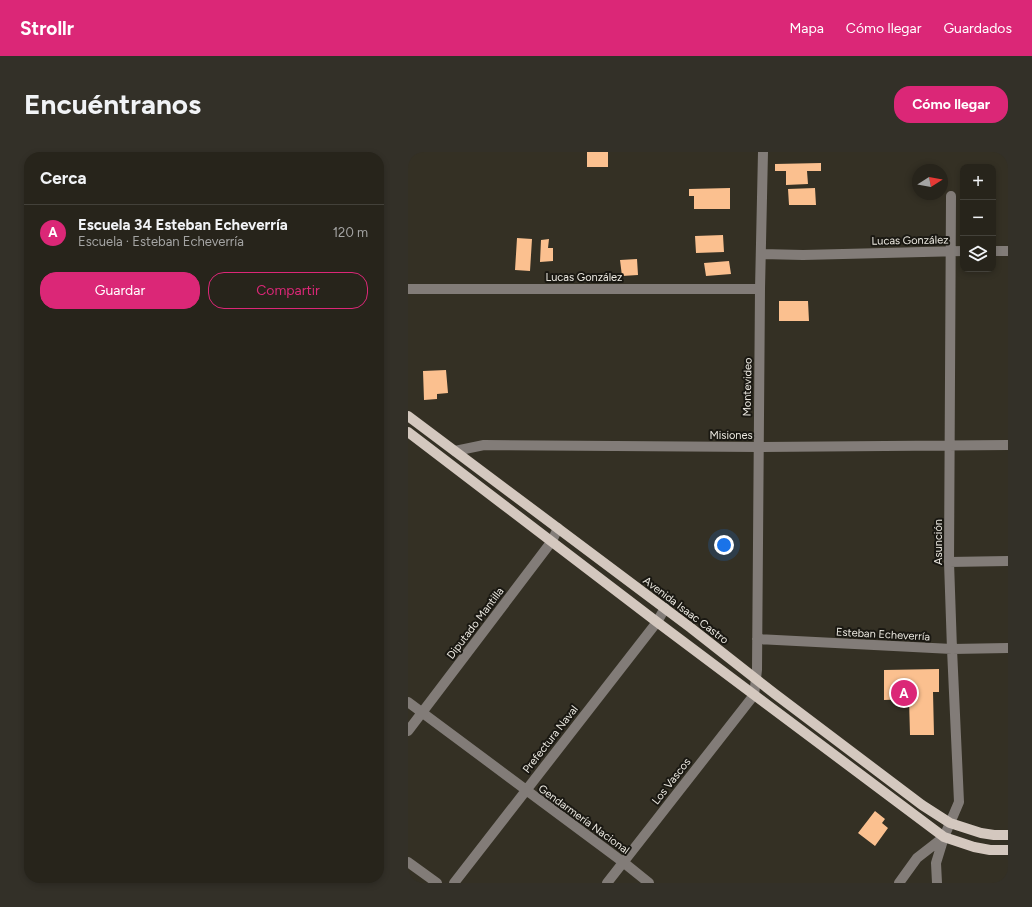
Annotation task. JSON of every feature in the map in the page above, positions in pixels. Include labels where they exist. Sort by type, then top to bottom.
[{"type":"main road","name":"Avenida Isaac Castro","points":[[408,416],[665,608],[756,679],[922,804],[950,823],[981,833],[1008,835]]},
{"type":"main road","points":[[408,432],[657,622],[944,837],[974,847],[990,850],[1008,850]]},
{"type":"street","name":"Montevideo","points":[[754,695],[757,670],[758,447],[763,152]]},
{"type":"street","name":"Asunción","points":[[937,883],[936,863],[944,837],[959,802],[952,649],[950,562],[951,196]]},
{"type":"street","name":"Lucas González","points":[[761,254],[803,255],[960,251]]},
{"type":"street","points":[[996,251],[1008,251]]},
{"type":"street","name":"Lucas González","points":[[408,289],[760,289]]},
{"type":"street","name":"Misiones","points":[[455,451],[484,445],[758,447],[1008,445]]},
{"type":"street","name":"Diputado Mantilla","points":[[408,731],[552,541],[558,528]]},
{"type":"street","points":[[950,562],[1008,561]]},
{"type":"street","name":"Prefectura Naval","points":[[454,883],[657,622],[665,608]]},
{"type":"street","name":"Esteban Echeverría","points":[[757,639],[952,649],[1008,648]]},
{"type":"street","name":"Los Vascos","points":[[606,883],[754,695]]},
{"type":"street","name":"Gendarmería Nacional","points":[[408,702],[649,883]]},
{"type":"street","points":[[899,883],[917,858],[944,837]]},
{"type":"street","points":[[408,862],[437,883]]},
{"type":"building","points":[[587,152],[608,152],[608,167],[587,167]]},
{"type":"building","points":[[821,163],[821,171],[807,171],[808,184],[786,185],[786,171],[775,171],[775,164]]},
{"type":"building","points":[[730,188],[730,209],[694,209],[694,196],[689,196],[689,189]]},
{"type":"building","points":[[815,188],[816,205],[789,205],[788,189]]},
{"type":"building","points":[[723,235],[724,252],[696,253],[695,236]]},
{"type":"building","points":[[517,238],[532,239],[530,271],[515,270]]},
{"type":"building","points":[[549,239],[548,248],[553,248],[553,261],[540,262],[541,240]]},
{"type":"building","points":[[637,259],[638,275],[622,276],[620,260]]},
{"type":"building","points":[[729,261],[731,274],[706,276],[704,263]]},
{"type":"building","points":[[779,301],[808,301],[809,321],[779,321]]},
{"type":"building","points":[[446,370],[448,393],[437,394],[437,399],[424,400],[423,371]]},
{"type":"building","points":[[939,669],[939,692],[933,692],[934,735],[910,735],[909,699],[884,700],[884,670]]},
{"type":"building","points":[[875,811],[885,819],[882,823],[888,828],[875,846],[858,833]]},
{"type":"place","name":"Escuela 34 Esteban Echeverría","points":[[904,693]]}]
